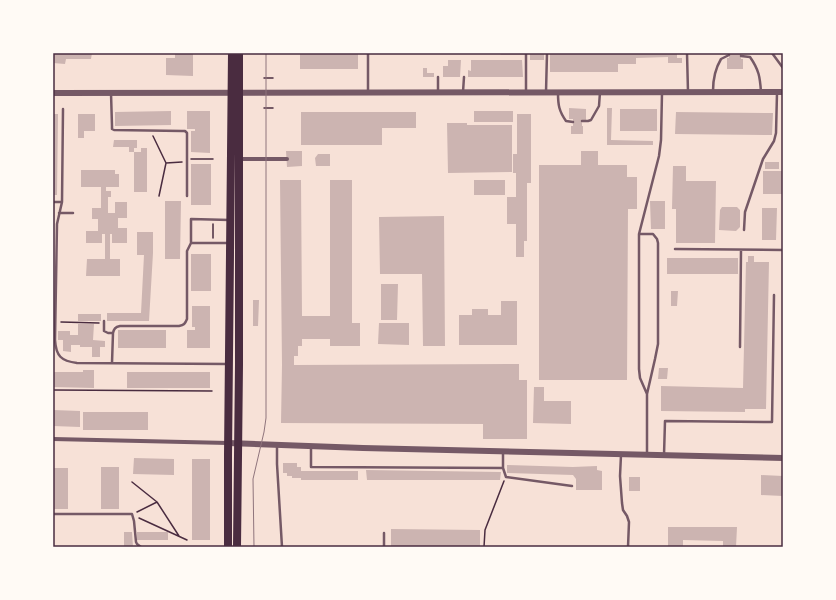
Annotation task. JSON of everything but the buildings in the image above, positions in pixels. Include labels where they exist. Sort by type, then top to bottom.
[{"type":"main road","points":[[232,53],[235,93],[239,365],[237,547]]},
{"type":"main road","points":[[235,93],[239,53]]},
{"type":"main road","points":[[228,547],[230,220],[235,159]]},
{"type":"street","points":[[53,93],[780,92]]},
{"type":"street","points":[[235,159],[287,159]]},
{"type":"street","points":[[53,439],[503,452],[783,458]]},
{"type":"lane","points":[[368,53],[368,93]]},
{"type":"lane","points":[[501,53],[526,53],[526,92]]},
{"type":"lane","points":[[546,92],[547,53]]},
{"type":"lane","points":[[687,53],[688,92]]},
{"type":"lane","points":[[772,53],[783,68]]},
{"type":"lane","points":[[713,92],[713,79],[716,66],[721,58],[729,55]]},
{"type":"lane","points":[[741,56],[750,57],[756,66],[760,79],[761,92]]},
{"type":"lane","points":[[438,77],[438,93]]},
{"type":"lane","points":[[464,77],[464,92]]},
{"type":"lane","points":[[558,92],[560,113],[566,120],[573,122]]},
{"type":"lane","points":[[582,121],[591,120],[599,106],[600,92]]},
{"type":"lane","points":[[647,394],[638,369],[640,234],[659,156],[661,140],[662,92]]},
{"type":"lane","points":[[744,230],[745,212],[763,159],[774,141],[780,92]]},
{"type":"lane","points":[[111,93],[112,129],[185,131],[187,133],[188,196]]},
{"type":"lane","points":[[63,109],[62,202],[57,224],[54,332],[58,354],[65,361],[77,363],[229,364]]},
{"type":"lane","points":[[53,202],[62,202]]},
{"type":"lane","points":[[59,213],[73,213]]},
{"type":"lane","points":[[112,363],[113,333],[116,327],[179,326],[186,323],[187,251],[191,243],[191,220],[230,220]]},
{"type":"lane","points":[[640,234],[653,234],[658,243],[658,344],[656,359],[647,394],[647,455]]},
{"type":"lane","points":[[191,243],[230,243]]},
{"type":"lane","points":[[675,249],[783,250]]},
{"type":"lane","points":[[740,347],[741,250]]},
{"type":"lane","points":[[664,455],[665,421],[772,422],[774,295]]},
{"type":"lane","points":[[104,322],[104,331],[113,333]]},
{"type":"lane","points":[[277,445],[282,547]]},
{"type":"lane","points":[[311,446],[311,467],[503,468]]},
{"type":"lane","points":[[503,452],[503,468],[506,477],[572,486]]},
{"type":"lane","points":[[621,454],[620,476],[622,504],[623,510],[629,522],[628,547]]},
{"type":"lane","points":[[53,514],[132,514],[136,542],[141,547]]},
{"type":"lane","points":[[384,533],[384,547]]},
{"type":"path","points":[[264,78],[273,78]]},
{"type":"path","points":[[264,108],[273,108]]},
{"type":"path","points":[[151,130],[166,163],[159,196]]},
{"type":"path","points":[[166,163],[187,160],[213,159]]},
{"type":"path","points":[[213,224],[213,239]]},
{"type":"path","points":[[55,321],[104,322]]},
{"type":"path","points":[[53,390],[212,390]]},
{"type":"path","points":[[484,547],[484,530],[504,481]]},
{"type":"path","points":[[132,482],[157,502],[178,536]]},
{"type":"path","points":[[132,514],[157,502]]},
{"type":"path","points":[[132,514],[187,540]]},
{"type":"tram line","points":[[254,547],[253,479],[266,418],[266,53]]}]
